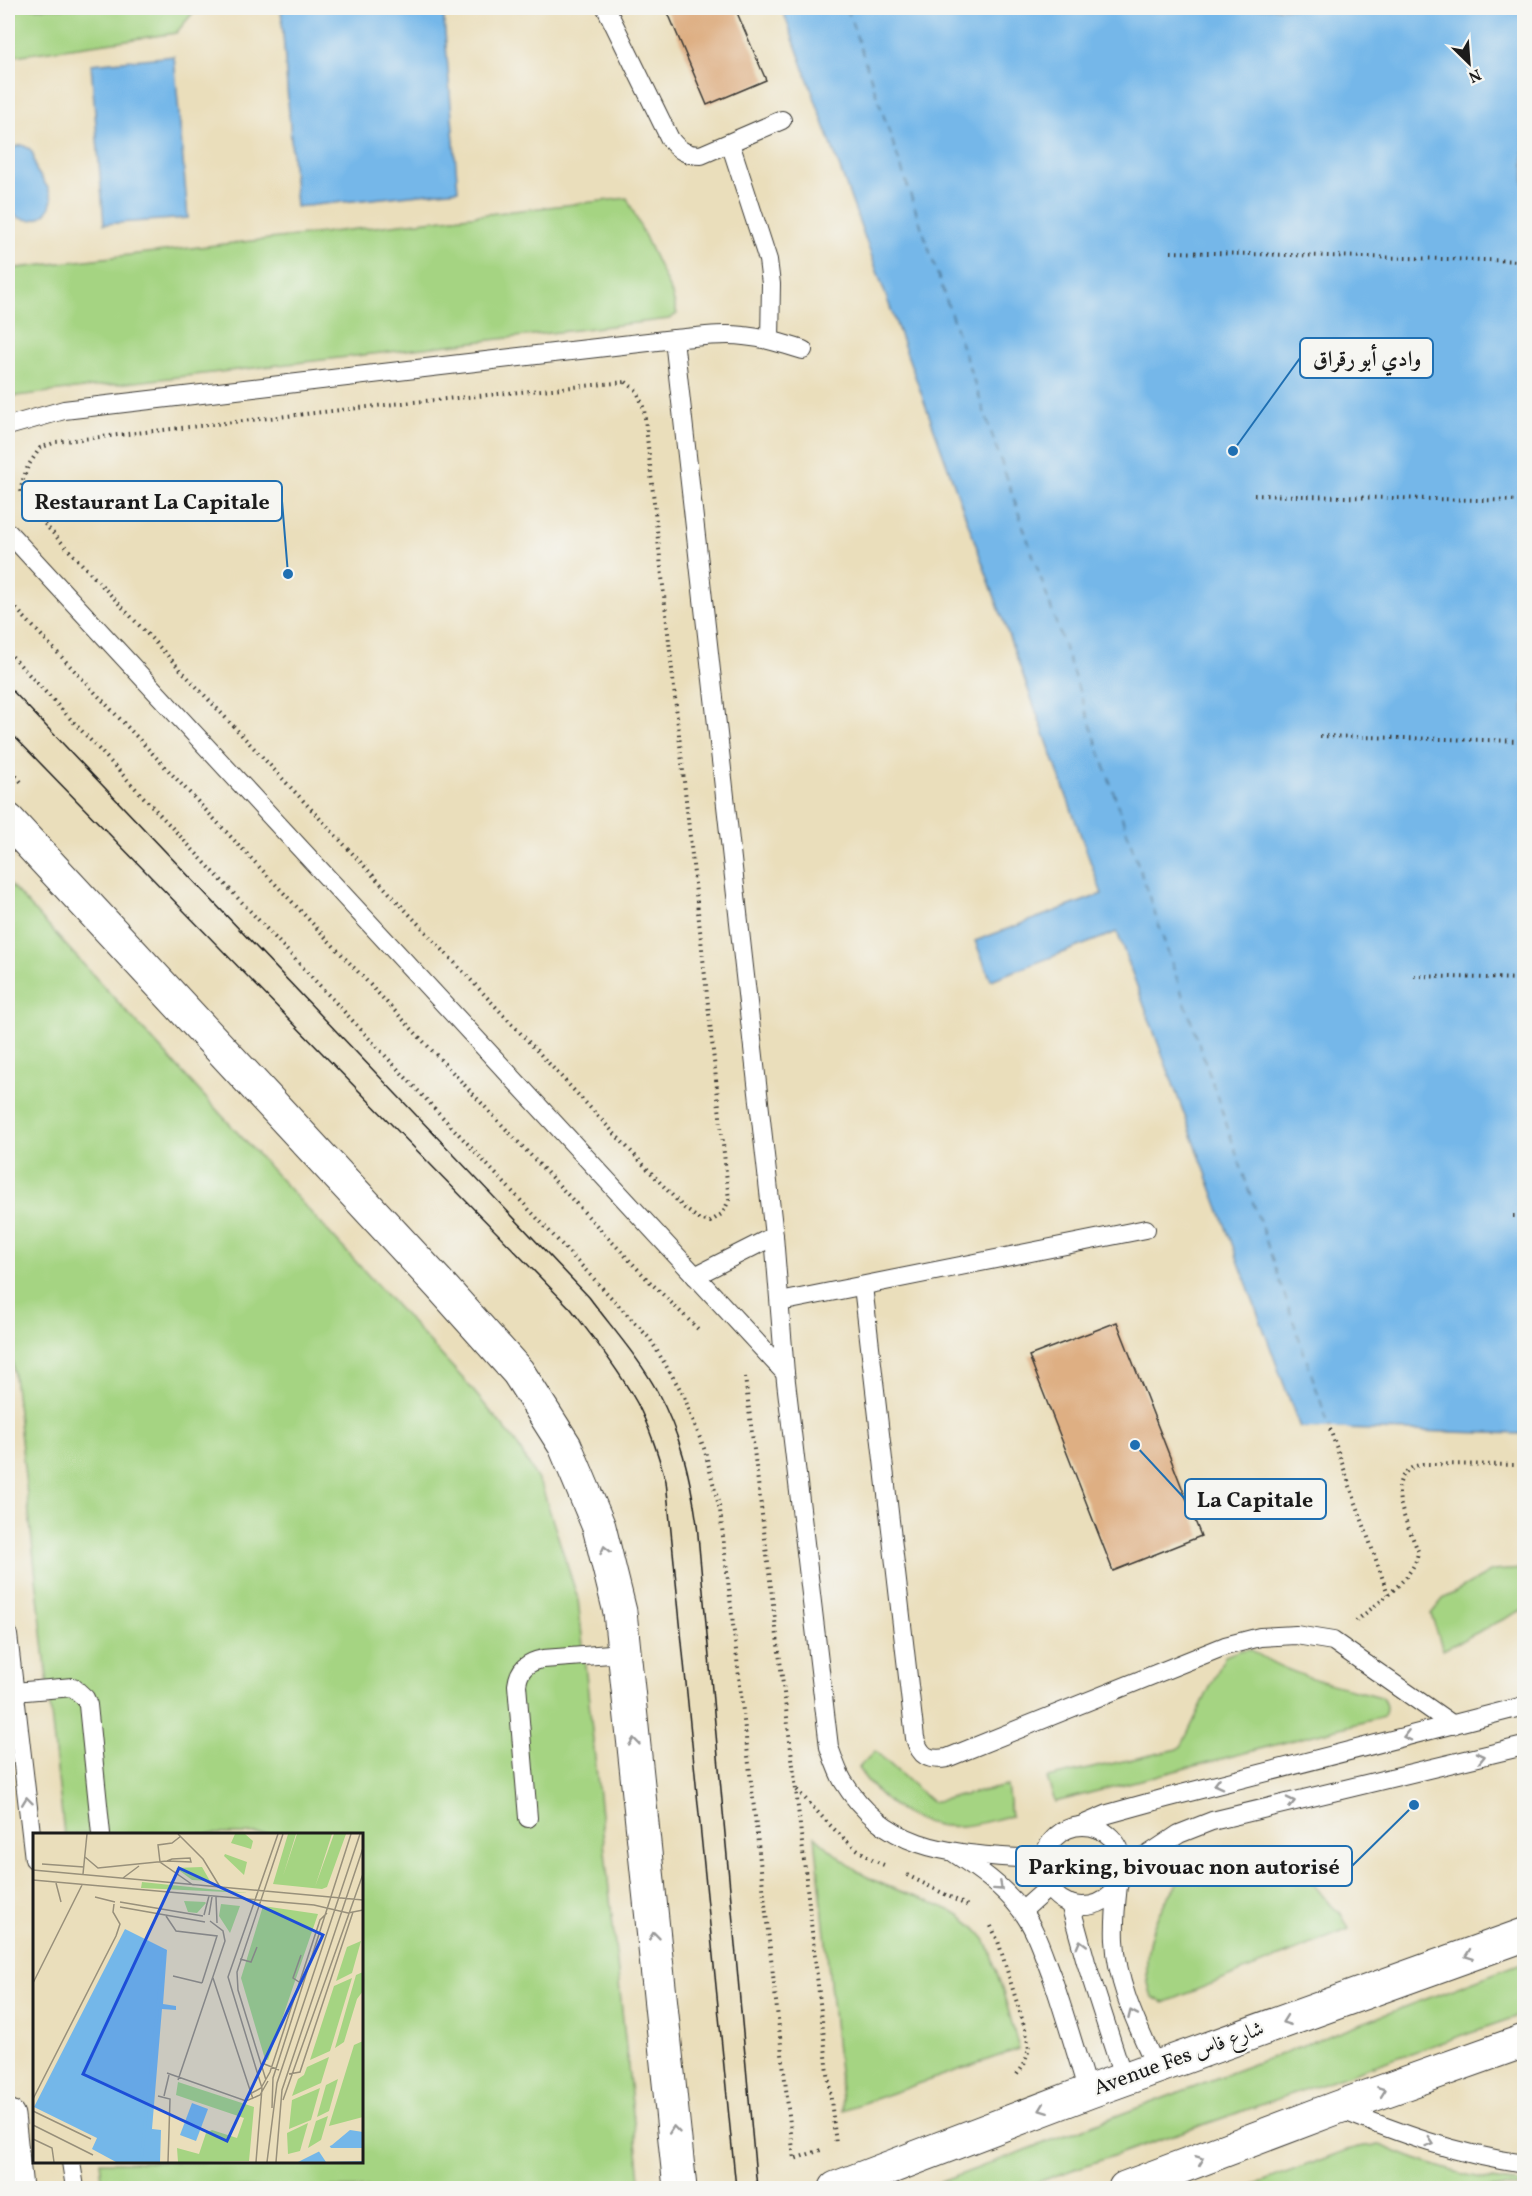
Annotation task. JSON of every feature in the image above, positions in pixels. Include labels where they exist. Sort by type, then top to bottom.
[{"type":"street","points":[[9,824],[440,1285],[518,1372],[565,1446],[600,1527],[620,1612],[680,2188]]},
{"type":"street","name":"Avenue Fes شارع فاس","points":[[836,2188],[1088,2092],[1524,1935]]},
{"type":"street","points":[[1125,2188],[1336,2108],[1524,2041]]},
{"type":"street","points":[[8,2116],[16,2188]]},
{"type":"lane","points":[[606,8],[675,145],[690,156],[701,156],[782,120]]},
{"type":"lane","points":[[730,143],[768,260],[771,284],[771,340]]},
{"type":"lane","points":[[8,426],[64,410],[716,335],[744,335],[771,340],[803,350]]},
{"type":"lane","points":[[675,339],[774,1236],[786,1373],[829,1746],[842,1779],[861,1807],[887,1829],[918,1845],[952,1852],[1043,1860]]},
{"type":"lane","points":[[8,532],[786,1373]]},
{"type":"lane","points":[[780,1302],[1146,1229]]},
{"type":"lane","points":[[695,1276],[774,1236]]},
{"type":"lane","points":[[863,1287],[915,1738],[918,1748],[925,1756],[936,1760],[947,1758],[1224,1646],[1260,1637],[1296,1635],[1333,1641],[1453,1725]]},
{"type":"lane","points":[[8,1635],[33,1851]]},
{"type":"lane","points":[[528,1818],[517,1685],[522,1668],[532,1661],[543,1659],[624,1653]]},
{"type":"lane","points":[[14,1692],[73,1687],[85,1698],[88,1705],[101,1833]]},
{"type":"lane","points":[[1524,1706],[1108,1814],[1067,1830],[1056,1837],[1048,1847],[1043,1860],[1044,1874],[1049,1887],[1058,1897],[1070,1904],[1084,1906],[1098,1904],[1109,1896],[1120,1878],[1179,1834],[1212,1821],[1524,1746]]},
{"type":"lane","points":[[1080,1826],[1094,1828],[1107,1834],[1117,1845],[1122,1858],[1114,1941],[1127,2003],[1156,2067]]},
{"type":"lane","points":[[952,1852],[981,1871],[1006,1893],[1022,1911],[1038,1938],[1068,2024],[1088,2092]]},
{"type":"lane","points":[[1022,1911],[1049,1887]]},
{"type":"lane","points":[[1070,1904],[1124,2080]]},
{"type":"lane","points":[[1336,2108],[1430,2144],[1463,2153],[1524,2164]]},
{"type":"lane","points":[[71,2163],[75,2188]]},
{"type":"path","points":[[1171,252],[1524,261]]},
{"type":"path","points":[[626,382],[637,392],[646,421],[729,1200],[723,1213],[710,1222],[699,1219],[684,1208],[27,504],[20,488],[28,466],[40,448],[56,442],[391,404],[626,382]]},
{"type":"path","points":[[1254,495],[1524,501]]},
{"type":"path","points":[[8,600],[640,1271],[704,1335]]},
{"type":"path","points":[[8,652],[650,1340],[683,1394],[705,1451],[720,1510],[794,2159]]},
{"type":"path","points":[[1320,736],[1524,741]]},
{"type":"path","points":[[1414,975],[1524,979]]},
{"type":"path","points":[[1513,1215],[1524,1216]]},
{"type":"path","points":[[744,1375],[796,1790],[836,2144]]},
{"type":"path","points":[[1330,1429],[1388,1594]]},
{"type":"path","points":[[1333,1641],[1406,1577],[1418,1558],[1418,1551],[1397,1492],[1399,1481],[1406,1471],[1423,1464],[1524,1465]]},
{"type":"path","points":[[796,1790],[838,1832],[869,1858],[889,1867]]},
{"type":"path","points":[[899,1871],[977,1911]]},
{"type":"path","points":[[984,1918],[998,1941],[1026,2032],[1029,2049],[1024,2065],[1014,2078]]},
{"type":"green space","points":[[8,8],[197,8],[176,33],[8,57]]},
{"type":"green space","points":[[627,198],[672,294],[677,314],[669,319],[8,397],[8,269]]},
{"type":"green space","points":[[8,882],[466,1382],[515,1441],[542,1487],[578,1599],[641,2188],[103,2188],[100,2163],[363,2163],[363,1833],[64,1833],[8,1321]]},
{"type":"green space","points":[[1524,1569],[1524,1609],[1443,1650],[1431,1614],[1443,1599],[1492,1571]]},
{"type":"green space","points":[[1250,1649],[1265,1659],[1297,1673],[1381,1697],[1385,1702],[1386,1712],[1383,1717],[1055,1802],[1047,1778],[1178,1749],[1225,1656]]},
{"type":"green space","points":[[875,1751],[932,1802],[1007,1786],[1011,1816],[962,1826],[930,1824],[916,1819],[889,1803],[867,1781],[858,1768]]},
{"type":"green space","points":[[815,1836],[862,1874],[946,1908],[973,1926],[989,1947],[1019,2049],[843,2110]]},
{"type":"green space","points":[[1253,1846],[1269,1846],[1284,1852],[1296,1862],[1331,1906],[1340,1912],[1349,1929],[1164,2003],[1152,1997],[1147,1969],[1150,1941],[1159,1913],[1179,1881],[1191,1870]]},
{"type":"green space","points":[[1524,1962],[1524,2014],[1020,2188],[925,2188]]},
{"type":"green space","points":[[1380,2145],[1450,2170],[1487,2179],[1524,2184],[1524,2188],[1245,2188],[1347,2150]]},
{"type":"water","points":[[281,8],[443,8],[458,190],[296,207]]},
{"type":"water","points":[[782,8],[1524,8],[1524,1434],[1300,1428],[1117,932],[991,980],[975,941],[1102,894]]},
{"type":"water","points":[[174,56],[188,218],[104,224],[91,64]]},
{"type":"water","points":[[22,145],[30,149],[33,154],[36,170],[48,188],[52,199],[45,213],[40,217],[27,220],[8,210],[8,149]]},
{"type":"pier","points":[[1300,1428],[1351,1429],[1352,1432],[1301,1431]]},
{"type":"building","points":[[666,8],[735,8],[766,80],[707,105]]},
{"type":"building","points":[[1117,1322],[1201,1536],[1113,1571],[1029,1356]]},
{"type":"ferry route","points":[[847,8],[1330,1429]]},
{"type":"tram line","points":[[8,686],[589,1297],[642,1367],[665,1407],[683,1456],[697,1524],[757,2188]]},
{"type":"tram line","points":[[8,730],[571,1309],[614,1366],[637,1403],[650,1432],[666,1481],[736,2188]]},
{"type":"place","name":"وادي أبو رقراق","points":[[1233,451]]},
{"type":"place","name":"Restaurant La Capitale","points":[[288,574]]},
{"type":"place","name":"La Capitale","points":[[1135,1445]]},
{"type":"place","name":"Parking, bivouac non autorisé","points":[[1414,1805]]}]
